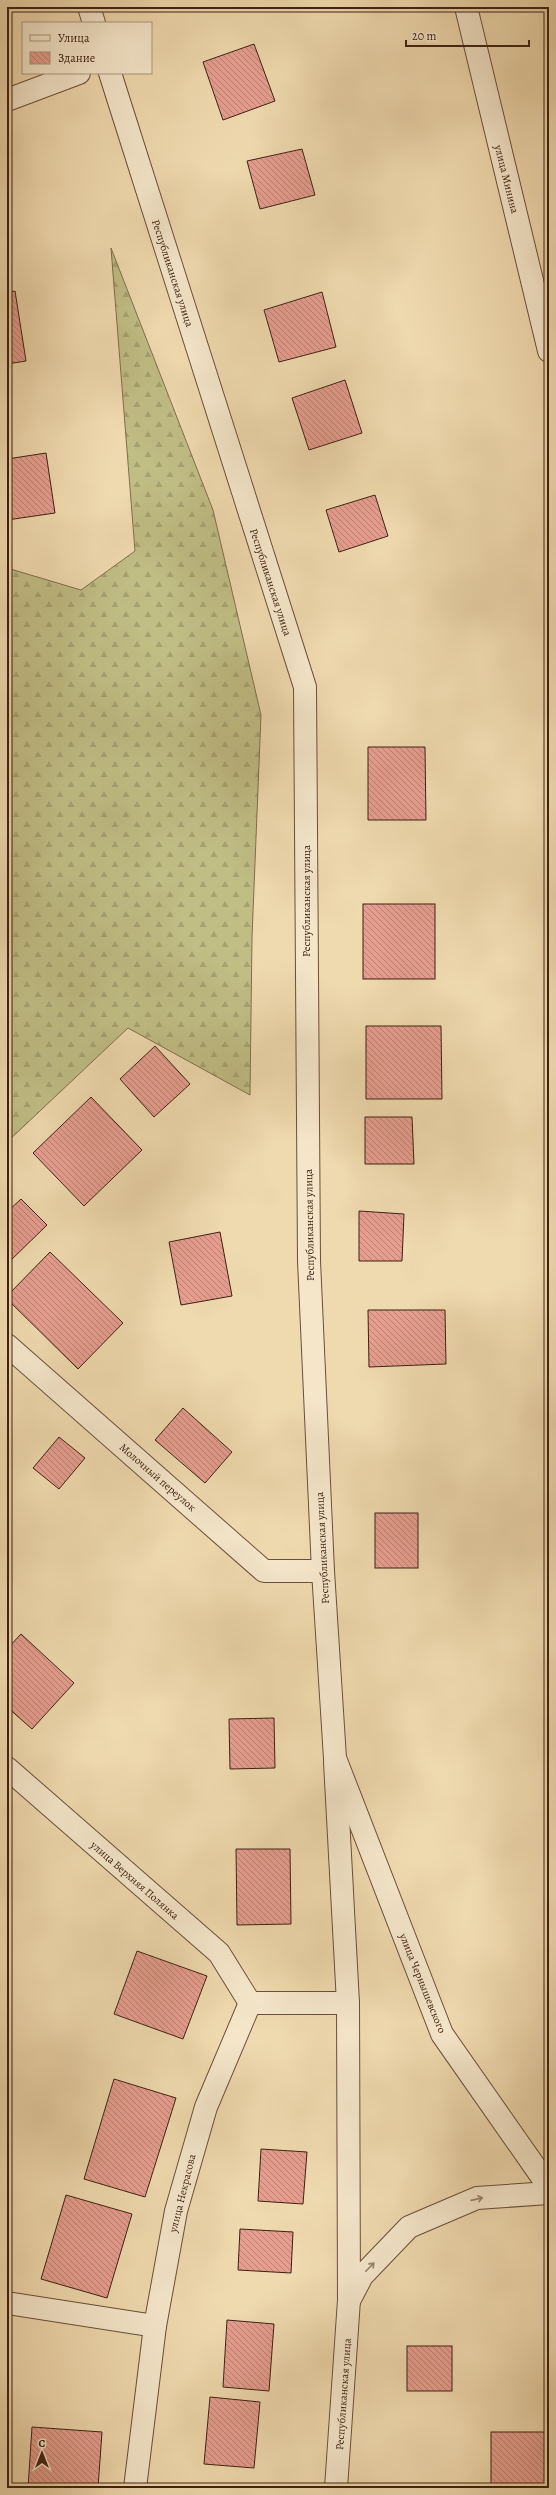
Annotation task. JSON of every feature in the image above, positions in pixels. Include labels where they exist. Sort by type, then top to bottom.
[{"type":"street","points":[[89,7],[94,22]]},
{"type":"street","name":"улица Минина","points":[[466,7],[549,351]]},
{"type":"street","points":[[7,100],[75,74]]},
{"type":"street","name":"Республиканская улица","points":[[110,74],[305,687],[309,1261],[323,1571],[348,2003],[349,2300],[336,2488]]},
{"type":"street","name":"Молочный переулок","points":[[7,1345],[264,1571],[323,1571]]},
{"type":"street","name":"улица Чернышевского","points":[[335,1758],[442,2034],[549,2187]]},
{"type":"street","name":"улица Верхняя Полянка","points":[[7,1768],[219,1953],[250,2003]]},
{"type":"street","points":[[250,2003],[348,2003]]},
{"type":"street","name":"улица Некрасова","points":[[135,2488],[155,2326],[176,2211],[206,2107],[250,2003]]},
{"type":"street","points":[[349,2300],[362,2276],[409,2227],[477,2198],[549,2193]]},
{"type":"street","points":[[7,2303],[155,2326]]},
{"type":"green space","points":[[111,248],[213,510],[261,715],[252,937],[250,1095],[128,1028],[7,1142],[7,568],[81,590],[135,551]]},
{"type":"building","points":[[254,44],[275,101],[223,120],[203,62]]},
{"type":"building","points":[[302,149],[315,195],[260,209],[247,161]]},
{"type":"building","points":[[15,291],[26,361],[7,364],[7,293]]},
{"type":"building","points":[[322,292],[336,347],[279,362],[264,310]]},
{"type":"building","points":[[345,380],[362,433],[309,450],[292,398]]},
{"type":"building","points":[[46,453],[55,513],[7,520],[7,459]]},
{"type":"building","points":[[375,495],[388,536],[339,552],[326,510]]},
{"type":"building","points":[[368,747],[425,747],[426,820],[368,820]]},
{"type":"building","points":[[363,904],[435,904],[435,979],[363,979]]},
{"type":"building","points":[[366,1026],[441,1026],[442,1099],[366,1099]]},
{"type":"building","points":[[155,1046],[190,1084],[154,1117],[120,1079]]},
{"type":"building","points":[[91,1097],[142,1150],[84,1206],[33,1153]]},
{"type":"building","points":[[365,1117],[412,1117],[414,1164],[365,1164]]},
{"type":"building","points":[[21,1199],[47,1225],[7,1264],[7,1212]]},
{"type":"building","points":[[359,1211],[404,1214],[402,1261],[359,1261]]},
{"type":"building","points":[[220,1232],[232,1296],[181,1305],[169,1242]]},
{"type":"building","points":[[50,1252],[123,1323],[78,1369],[7,1299],[7,1296]]},
{"type":"building","points":[[368,1310],[445,1310],[446,1364],[369,1367]]},
{"type":"building","points":[[183,1408],[232,1452],[205,1483],[155,1440]]},
{"type":"building","points":[[59,1437],[85,1458],[59,1489],[33,1468]]},
{"type":"building","points":[[375,1513],[418,1513],[418,1568],[375,1568]]},
{"type":"building","points":[[21,1634],[74,1683],[32,1729],[7,1707],[7,1649]]},
{"type":"building","points":[[274,1718],[275,1768],[230,1769],[229,1719]]},
{"type":"building","points":[[236,1849],[290,1849],[291,1924],[237,1925]]},
{"type":"building","points":[[137,1951],[207,1976],[183,2039],[114,2014]]},
{"type":"building","points":[[114,2079],[176,2098],[145,2197],[84,2179]]},
{"type":"building","points":[[261,2149],[307,2152],[303,2204],[258,2201]]},
{"type":"building","points":[[66,2195],[132,2214],[107,2298],[41,2279]]},
{"type":"building","points":[[240,2229],[293,2232],[291,2273],[238,2270]]},
{"type":"building","points":[[227,2320],[274,2324],[269,2391],[223,2387]]},
{"type":"building","points":[[407,2346],[452,2346],[452,2391],[407,2391]]},
{"type":"building","points":[[210,2397],[260,2402],[254,2468],[204,2464]]},
{"type":"building","points":[[32,2427],[102,2432],[98,2488],[28,2488]]},
{"type":"building","points":[[491,2432],[549,2432],[549,2488],[491,2488]]}]
